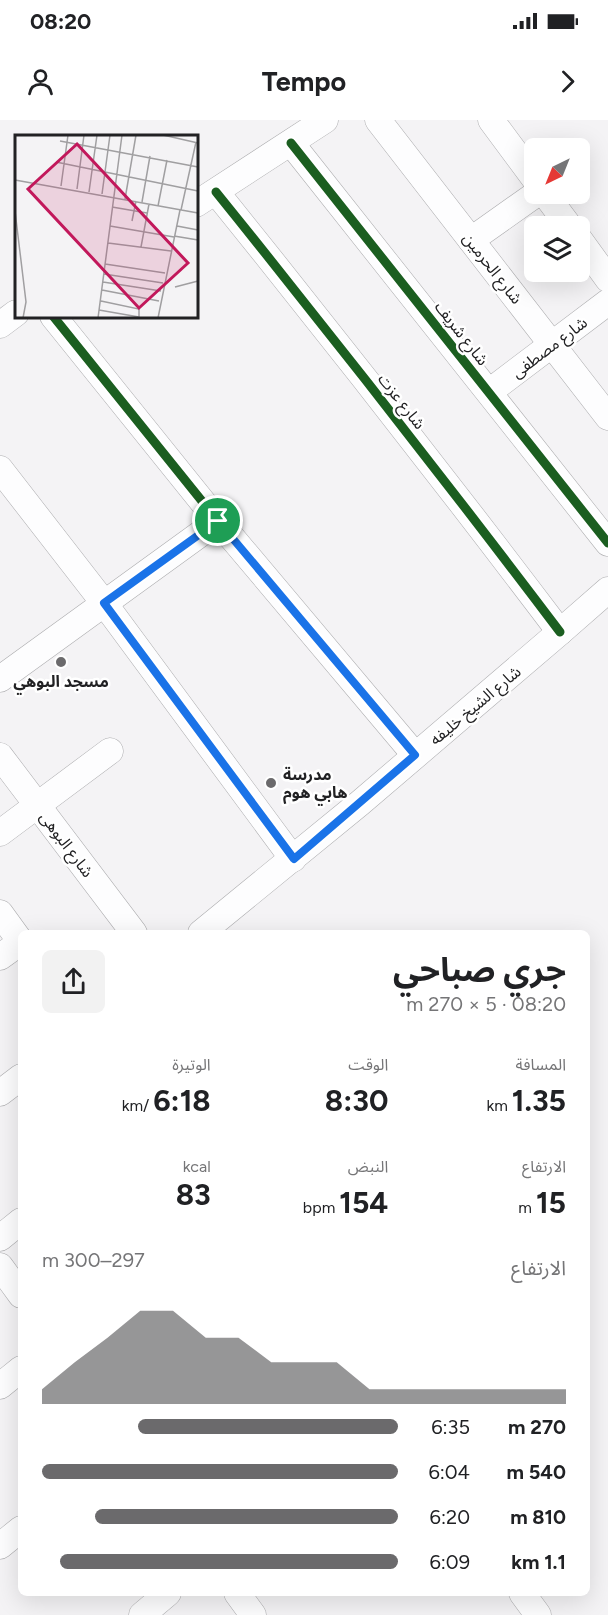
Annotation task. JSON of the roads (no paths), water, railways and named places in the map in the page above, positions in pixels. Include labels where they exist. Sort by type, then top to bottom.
[{"type":"street","points":[[206,198],[325,120]]},
{"type":"street","name":"شارع الحرمين","points":[[378,120],[608,417]]},
{"type":"street","points":[[491,120],[524,165]]},
{"type":"street","name":"شارع شريف","points":[[291,143],[608,543]]},
{"type":"street","name":"شارع عزت","points":[[206,198],[424,453],[560,632]]},
{"type":"street","points":[[471,240],[524,202]]},
{"type":"street","points":[[590,254],[608,279]]},
{"type":"street","name":"شارع مصطفى","points":[[489,392],[608,302]]},
{"type":"street","points":[[0,325],[15,314]]},
{"type":"street","points":[[55,318],[218,521],[415,755]]},
{"type":"street","points":[[0,469],[104,603],[294,859]]},
{"type":"street","points":[[0,680],[218,521]]},
{"type":"street","name":"شارع الشيخ خليفه","points":[[205,930],[294,859],[608,590]]},
{"type":"street","points":[[0,833],[110,751]]},
{"type":"street","name":"شارع البوهى","points":[[0,756],[132,930]]},
{"type":"street","points":[[0,913],[18,938]]},
{"type":"street","points":[[0,957],[18,944]]},
{"type":"street","points":[[0,1094],[18,1079]]},
{"type":"street","points":[[0,1238],[18,1223]]},
{"type":"street","points":[[0,1266],[18,1291]]},
{"type":"street","points":[[0,1386],[18,1371]]},
{"type":"street","points":[[0,1546],[18,1531]]},
{"type":"street","points":[[142,1615],[164,1596]]},
{"type":"street","points":[[239,1596],[253,1615]]},
{"type":"street","points":[[524,1596],[538,1615]]},
{"type":"place","name":"مسجد البوهي","points":[[61,662]]},
{"type":"place","name":"مدرسة هابي هوم","points":[[271,783]]}]
